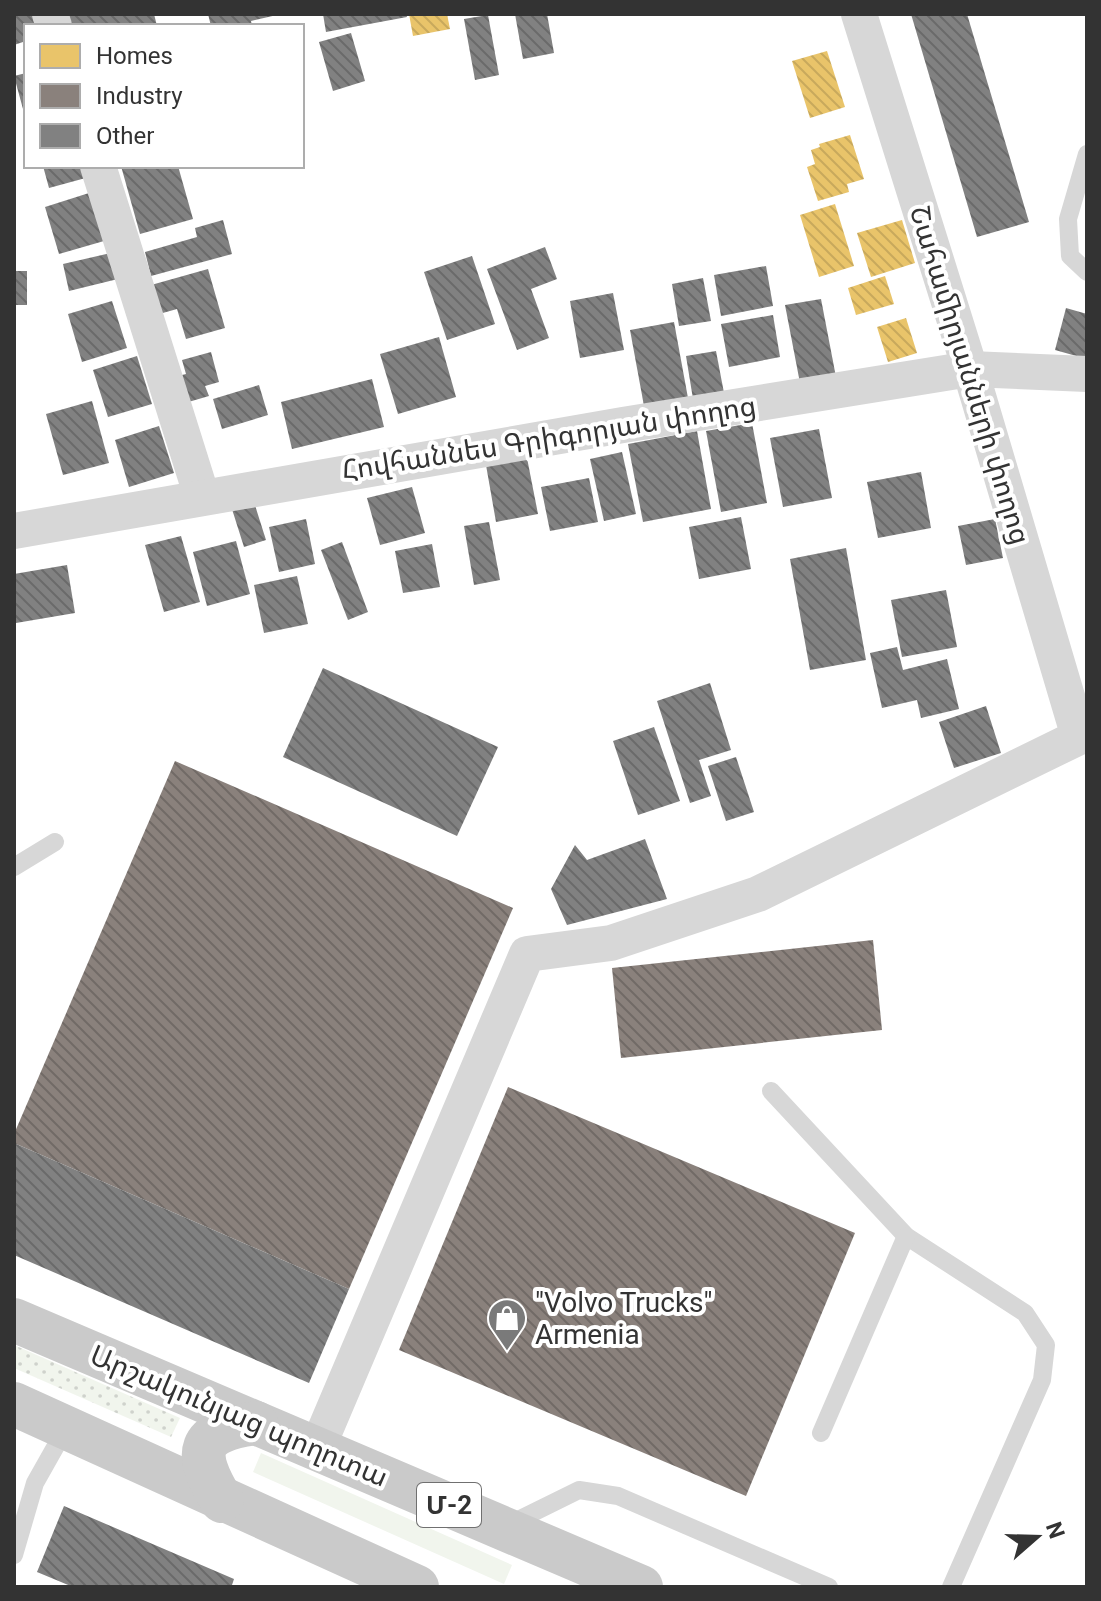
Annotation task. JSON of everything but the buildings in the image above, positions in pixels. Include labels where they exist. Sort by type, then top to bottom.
[{"type":"main road","name":"Արշակունյաց պողոտա","points":[[14,1320],[641,1587]]},
{"type":"main road","points":[[14,1404],[407,1585]]},
{"type":"main road","points":[[222,1501],[202,1462],[205,1447],[216,1433],[227,1427],[256,1423]]},
{"type":"street","name":"Շահամիրյանների փողոց","points":[[859,14],[1083,736]]},
{"type":"street","points":[[99,168],[202,497]]},
{"type":"street","name":"Հովհաննես Գրիգորյան փողոց","points":[[14,531],[623,425],[970,369],[1087,374]]},
{"type":"street","points":[[317,1449],[527,954],[611,943],[758,894],[1083,736]]},
{"type":"lane","points":[[1087,154],[1068,219],[1070,256],[1087,272]]},
{"type":"lane","points":[[14,867],[55,842]]},
{"type":"lane","points":[[771,1091],[906,1236],[1025,1313],[1046,1345],[1042,1380],[951,1587]]},
{"type":"lane","points":[[821,1433],[906,1236]]},
{"type":"lane","points":[[14,1555],[35,1483],[66,1428]]},
{"type":"lane","points":[[502,1527],[579,1490],[618,1496],[829,1587]]},
{"type":"shaded area","points":[[14,1345],[180,1418],[171,1437],[14,1368]]},
{"type":"shaded area","points":[[261,1453],[512,1565],[504,1584],[253,1472]]},
{"type":"place","name":"\"Volvo Trucks\" Armenia","points":[[507,1352]]}]
